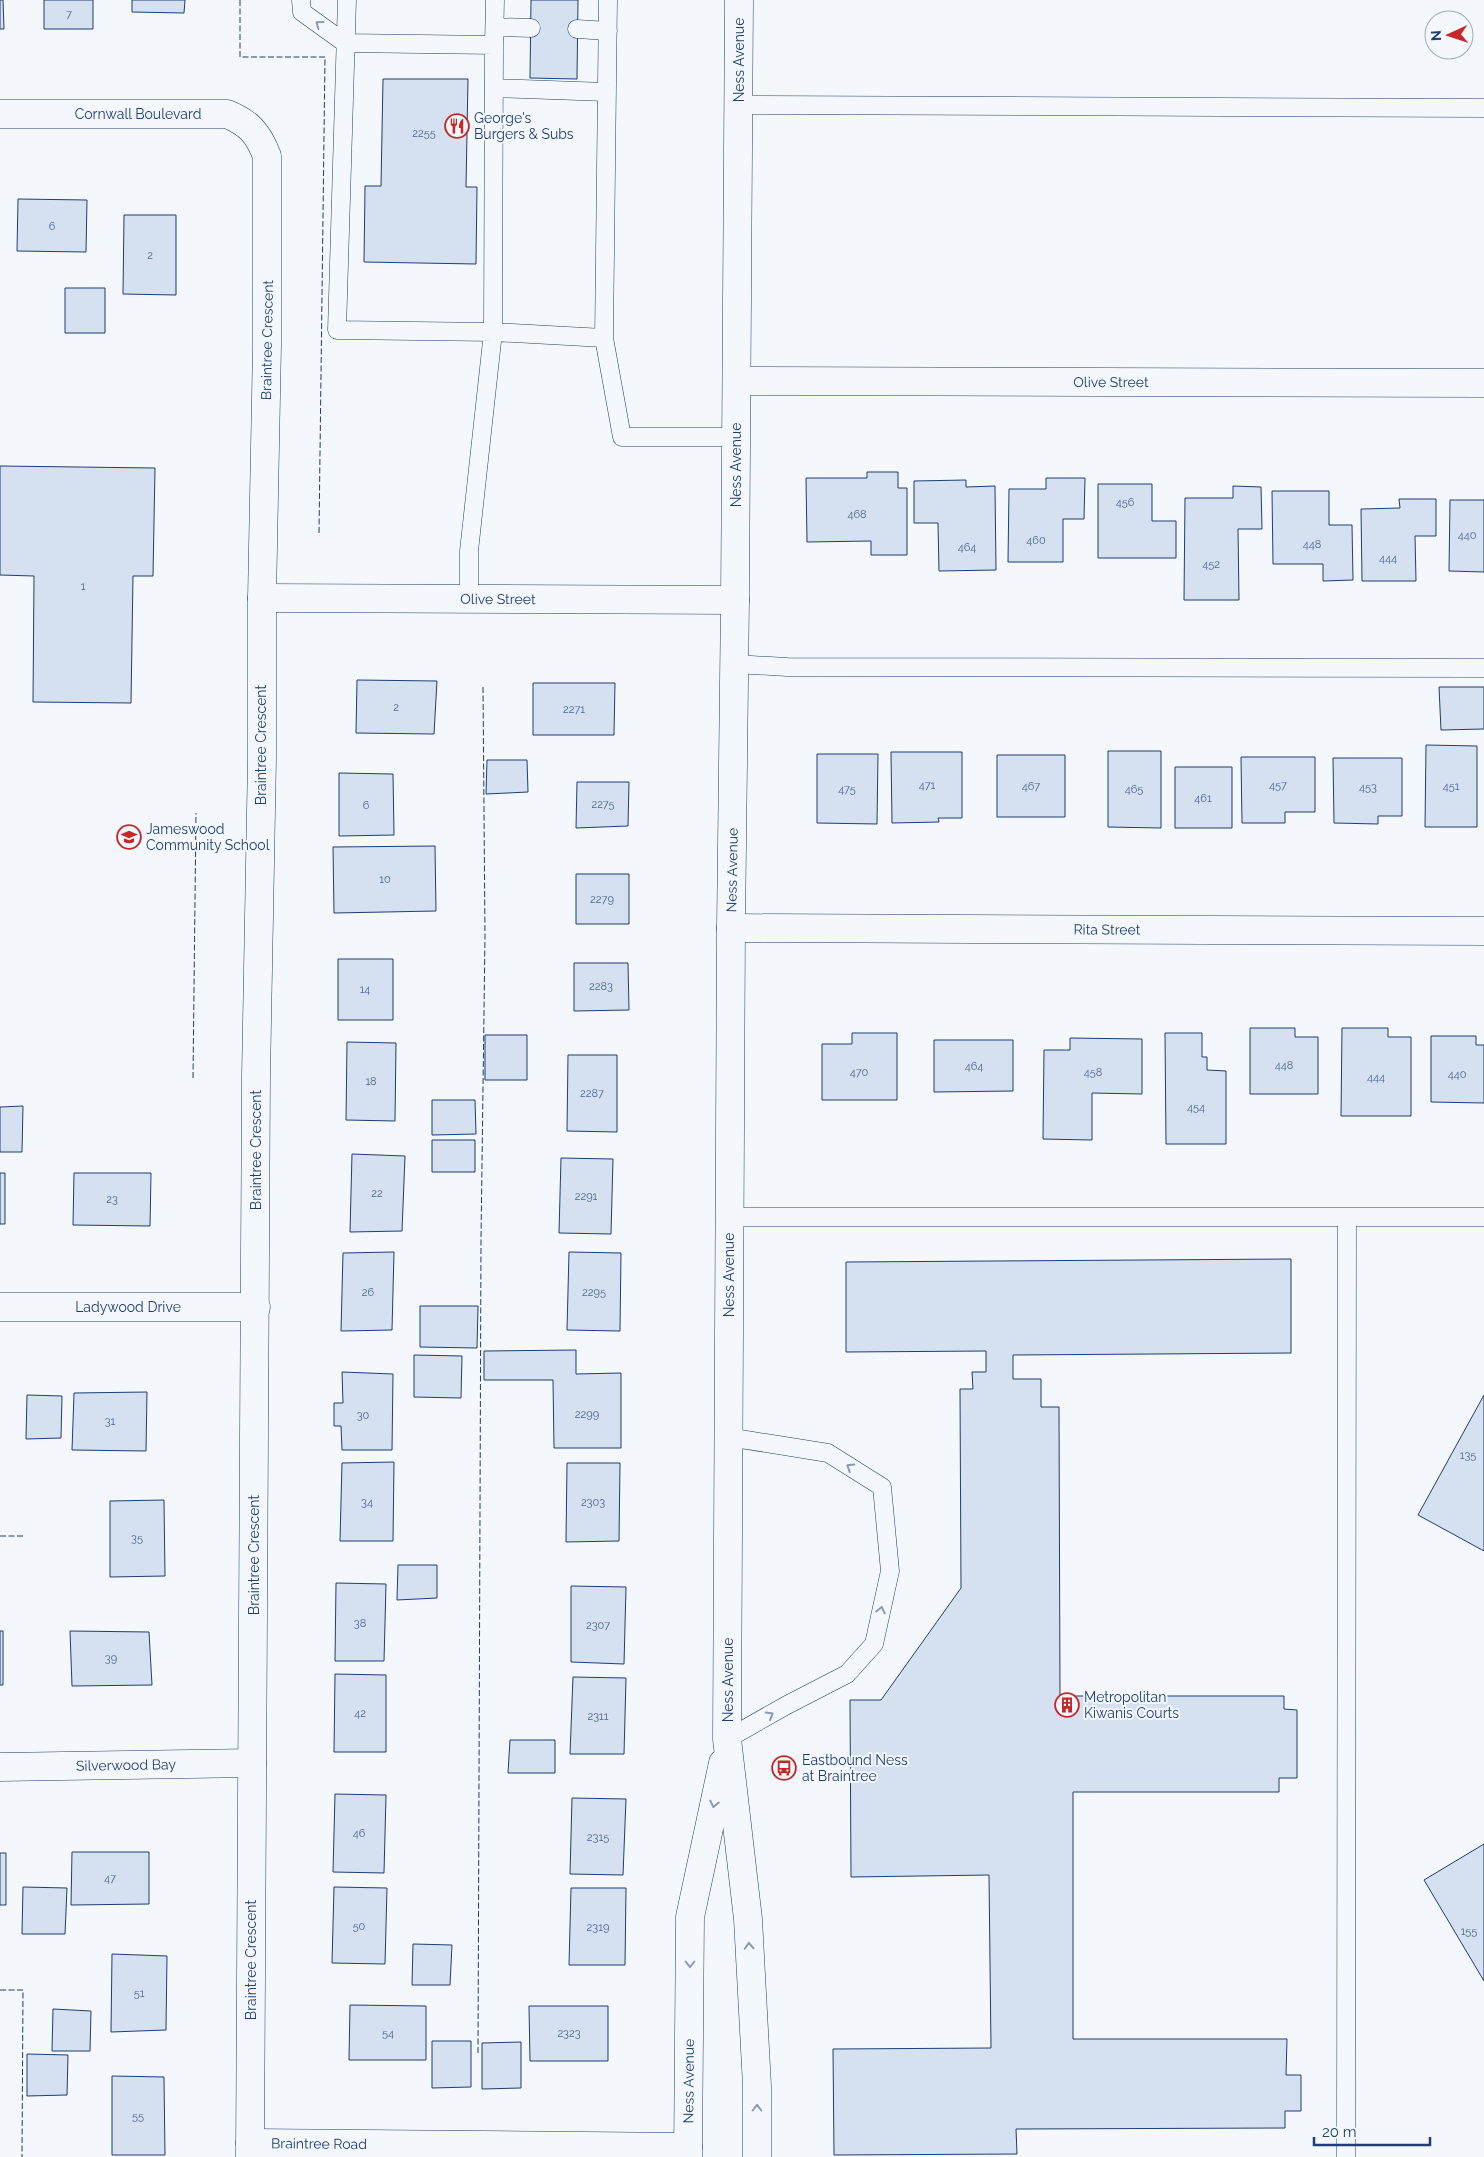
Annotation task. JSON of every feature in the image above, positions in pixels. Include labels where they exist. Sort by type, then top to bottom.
[{"type":"street","name":"Ness Avenue","points":[[740,0],[729,1217],[728,1739],[748,1919],[757,2086],[757,2157]]},
{"type":"street","name":"Cornwall Boulevard","points":[[0,114],[226,114],[242,121],[255,132],[262,144]]},
{"type":"street","name":"Braintree Crescent","points":[[250,2150],[262,598],[268,179],[267,156],[262,144]]},
{"type":"street","name":"Olive Street","points":[[737,381],[1484,383]]},
{"type":"street","name":"Olive Street","points":[[262,598],[735,600]]},
{"type":"street","name":"Rita Street","points":[[731,928],[1484,931]]},
{"type":"street","name":"Ladywood Drive","points":[[0,1306],[256,1307]]},
{"type":"street","name":"Ness Avenue","points":[[688,2152],[690,1918],[728,1739]]},
{"type":"street","name":"Silverwood Bay","points":[[0,1767],[252,1763]]},
{"type":"street","name":"Braintree Road","points":[[250,2150],[688,2152]]},
{"type":"lane","points":[[301,0],[302,12],[345,43],[494,45]]},
{"type":"lane","points":[[347,0],[337,330],[493,332],[604,338]]},
{"type":"lane","points":[[469,598],[469,551],[493,332],[495,0]]},
{"type":"lane","points":[[608,0],[604,338],[622,437],[737,437]]},
{"type":"lane","points":[[495,27],[531,28]]},
{"type":"lane","points":[[577,29],[608,31]]},
{"type":"lane","points":[[494,88],[607,92]]},
{"type":"lane","points":[[739,105],[1484,108]]},
{"type":"lane","points":[[734,664],[806,667],[1484,668]]},
{"type":"lane","points":[[729,1217],[1484,1217]]},
{"type":"lane","points":[[1346,2157],[1347,1217]]},
{"type":"lane","points":[[728,1436],[828,1453],[882,1487],[890,1571],[874,1644],[847,1674],[787,1705],[728,1739]]},
{"type":"building","points":[[0,0],[3,0],[4,29],[0,29]]},
{"type":"building","points":[[44,0],[93,0],[93,29],[44,29]]},
{"type":"building","points":[[132,0],[185,0],[184,13],[132,12]]},
{"type":"building","points":[[531,0],[578,0],[577,79],[530,78]]},
{"type":"building","points":[[383,79],[468,79],[466,187],[477,187],[476,264],[364,262],[365,186],[381,186]]},
{"type":"building","points":[[18,199],[87,200],[86,252],[17,251]]},
{"type":"building","points":[[124,215],[176,215],[176,295],[123,294]]},
{"type":"building","points":[[65,288],[105,288],[105,333],[65,333]]},
{"type":"building","points":[[0,466],[155,468],[153,576],[133,576],[131,703],[33,702],[34,576],[0,575]]},
{"type":"building","points":[[867,472],[898,472],[898,488],[907,488],[907,555],[871,555],[871,541],[807,542],[806,478],[867,478]]},
{"type":"building","points":[[1046,478],[1085,478],[1084,519],[1063,519],[1063,562],[1008,562],[1009,489],[1046,489]]},
{"type":"building","points":[[966,480],[966,487],[995,486],[996,570],[939,571],[938,523],[914,523],[914,481]]},
{"type":"building","points":[[1098,484],[1152,484],[1152,521],[1176,521],[1176,558],[1098,558]]},
{"type":"building","points":[[1233,486],[1261,487],[1262,529],[1238,529],[1239,600],[1184,600],[1185,498],[1233,498]]},
{"type":"building","points":[[1272,491],[1329,491],[1329,525],[1352,525],[1353,580],[1323,581],[1323,564],[1273,564]]},
{"type":"building","points":[[1399,499],[1436,499],[1436,536],[1415,536],[1416,581],[1362,581],[1361,509],[1400,508]]},
{"type":"building","points":[[1450,500],[1484,500],[1484,572],[1449,571]]},
{"type":"building","points":[[357,680],[437,681],[434,734],[356,733]]},
{"type":"building","points":[[533,683],[615,683],[614,735],[533,735]]},
{"type":"building","points":[[1439,687],[1484,687],[1484,729],[1441,730]]},
{"type":"building","points":[[1426,745],[1477,746],[1477,827],[1425,827]]},
{"type":"building","points":[[1108,751],[1161,751],[1161,828],[1108,827]]},
{"type":"building","points":[[891,752],[962,752],[962,818],[938,818],[939,822],[892,823]]},
{"type":"building","points":[[817,754],[878,754],[877,824],[817,823]]},
{"type":"building","points":[[997,755],[1065,755],[1065,817],[997,817]]},
{"type":"building","points":[[1241,757],[1315,757],[1315,812],[1285,812],[1285,823],[1242,823]]},
{"type":"building","points":[[1333,758],[1402,758],[1402,816],[1378,816],[1378,824],[1334,823]]},
{"type":"building","points":[[487,760],[527,760],[528,792],[486,794]]},
{"type":"building","points":[[1175,767],[1232,767],[1232,828],[1175,828]]},
{"type":"building","points":[[339,773],[393,774],[394,835],[339,836]]},
{"type":"building","points":[[577,782],[629,782],[628,826],[576,828]]},
{"type":"building","points":[[435,846],[436,911],[334,913],[333,847]]},
{"type":"building","points":[[576,874],[629,874],[629,924],[576,924]]},
{"type":"building","points":[[338,959],[393,959],[393,1020],[338,1020]]},
{"type":"building","points":[[574,963],[628,963],[629,1010],[574,1011]]},
{"type":"building","points":[[1250,1028],[1295,1028],[1295,1037],[1318,1037],[1318,1094],[1250,1094]]},
{"type":"building","points":[[1342,1028],[1388,1028],[1388,1037],[1411,1037],[1411,1116],[1341,1116]]},
{"type":"building","points":[[852,1033],[897,1033],[897,1100],[822,1100],[822,1044],[852,1044]]},
{"type":"building","points":[[1165,1033],[1202,1033],[1202,1057],[1207,1057],[1207,1070],[1226,1071],[1226,1144],[1166,1144]]},
{"type":"building","points":[[485,1035],[527,1035],[527,1080],[485,1080]]},
{"type":"building","points":[[1431,1036],[1476,1036],[1476,1045],[1484,1045],[1484,1103],[1431,1102]]},
{"type":"building","points":[[1070,1038],[1142,1039],[1142,1094],[1092,1093],[1092,1140],[1043,1139],[1044,1050],[1070,1050]]},
{"type":"building","points":[[934,1040],[1013,1040],[1013,1091],[934,1092]]},
{"type":"building","points":[[347,1042],[396,1043],[395,1121],[346,1120]]},
{"type":"building","points":[[568,1055],[617,1055],[617,1132],[567,1131]]},
{"type":"building","points":[[432,1100],[475,1100],[476,1134],[432,1135]]},
{"type":"building","points":[[23,1106],[22,1152],[0,1152],[0,1107]]},
{"type":"building","points":[[432,1140],[475,1140],[475,1172],[432,1172]]},
{"type":"building","points":[[352,1154],[405,1156],[402,1231],[350,1232]]},
{"type":"building","points":[[561,1158],[613,1159],[611,1234],[559,1233]]},
{"type":"building","points":[[0,1173],[5,1173],[5,1224],[0,1224]]},
{"type":"building","points":[[74,1173],[151,1173],[150,1226],[73,1225]]},
{"type":"building","points":[[394,1252],[392,1330],[341,1331],[343,1253]]},
{"type":"building","points":[[569,1252],[621,1253],[620,1331],[567,1330]]},
{"type":"building","name":"Metropolitan Kiwanis Courts","points":[[1291,1259],[1291,1353],[1013,1355],[1013,1379],[1041,1379],[1041,1407],[1059,1407],[1060,1696],[1284,1696],[1284,1709],[1297,1710],[1297,1778],[1279,1778],[1279,1792],[1073,1792],[1073,2039],[1287,2039],[1286,2075],[1301,2075],[1301,2111],[1285,2111],[1285,2128],[1016,2129],[1017,2154],[834,2155],[833,2049],[991,2048],[989,1875],[851,1877],[850,1700],[881,1700],[961,1588],[960,1389],[973,1389],[972,1372],[986,1372],[986,1351],[846,1352],[846,1262]]},
{"type":"building","points":[[420,1306],[478,1306],[477,1348],[420,1347]]},
{"type":"building","points":[[576,1350],[576,1374],[621,1373],[621,1448],[554,1448],[553,1380],[484,1380],[484,1351]]},
{"type":"building","points":[[414,1355],[462,1356],[461,1398],[414,1397]]},
{"type":"building","points":[[342,1372],[393,1374],[392,1450],[342,1450],[341,1426],[334,1426],[334,1403],[343,1403]]},
{"type":"building","points":[[147,1392],[146,1451],[72,1450],[74,1393]]},
{"type":"building","points":[[27,1395],[62,1396],[61,1438],[26,1439]]},
{"type":"building","points":[[1484,1395],[1484,1551],[1418,1515]]},
{"type":"building","points":[[394,1462],[393,1541],[340,1541],[342,1463]]},
{"type":"building","points":[[567,1463],[620,1463],[619,1541],[566,1542]]},
{"type":"building","points":[[164,1500],[165,1576],[110,1577],[110,1501]]},
{"type":"building","points":[[398,1565],[437,1565],[437,1598],[397,1600]]},
{"type":"building","points":[[336,1583],[386,1584],[384,1661],[335,1661]]},
{"type":"building","points":[[571,1586],[626,1587],[624,1664],[571,1662]]},
{"type":"building","points":[[0,1631],[3,1631],[3,1685],[0,1685]]},
{"type":"building","points":[[70,1631],[149,1632],[152,1685],[72,1686]]},
{"type":"building","points":[[335,1674],[386,1675],[386,1752],[334,1752]]},
{"type":"building","points":[[573,1677],[626,1678],[624,1754],[570,1754]]},
{"type":"building","points":[[510,1740],[555,1740],[555,1773],[508,1773]]},
{"type":"building","points":[[335,1794],[386,1795],[384,1873],[333,1872]]},
{"type":"building","points":[[572,1798],[626,1799],[623,1875],[570,1874]]},
{"type":"building","points":[[1484,1844],[1484,1981],[1424,1880]]},
{"type":"building","points":[[72,1852],[149,1852],[149,1904],[71,1905]]},
{"type":"building","points":[[0,1853],[6,1853],[6,1905],[0,1905]]},
{"type":"building","points":[[23,1887],[67,1888],[65,1934],[22,1934]]},
{"type":"building","points":[[334,1887],[387,1888],[385,1964],[332,1963]]},
{"type":"building","points":[[571,1888],[626,1888],[625,1965],[569,1965]]},
{"type":"building","points":[[413,1944],[452,1945],[450,1985],[412,1985]]},
{"type":"building","points":[[112,1954],[167,1956],[166,2030],[111,2032]]},
{"type":"building","points":[[350,2005],[426,2006],[426,2060],[349,2060]]},
{"type":"building","points":[[529,2006],[608,2006],[608,2061],[530,2061]]},
{"type":"building","points":[[53,2009],[91,2011],[90,2051],[52,2051]]},
{"type":"building","points":[[432,2041],[471,2041],[471,2087],[432,2088]]},
{"type":"building","points":[[521,2042],[521,2088],[482,2089],[482,2043]]},
{"type":"building","points":[[27,2054],[68,2055],[67,2095],[27,2096]]},
{"type":"building","points":[[112,2076],[164,2077],[165,2155],[112,2155]]},
{"type":"fence","points":[[240,0],[240,57],[325,57],[319,533]]},
{"type":"fence","points":[[478,2053],[481,1240],[485,936],[483,686]]},
{"type":"fence","points":[[193,1078],[196,813]]},
{"type":"fence","points":[[0,1536],[23,1536]]},
{"type":"fence","points":[[0,1990],[23,1990],[22,2157]]},
{"type":"place","name":"George's Burgers & Subs","points":[[457,126]]},
{"type":"place","name":"Jameswood Community School","points":[[129,837]]},
{"type":"place","name":"Metropolitan Kiwanis Courts","points":[[1067,1705]]},
{"type":"place","name":"Eastbound Ness at Braintree","points":[[784,1768]]}]
